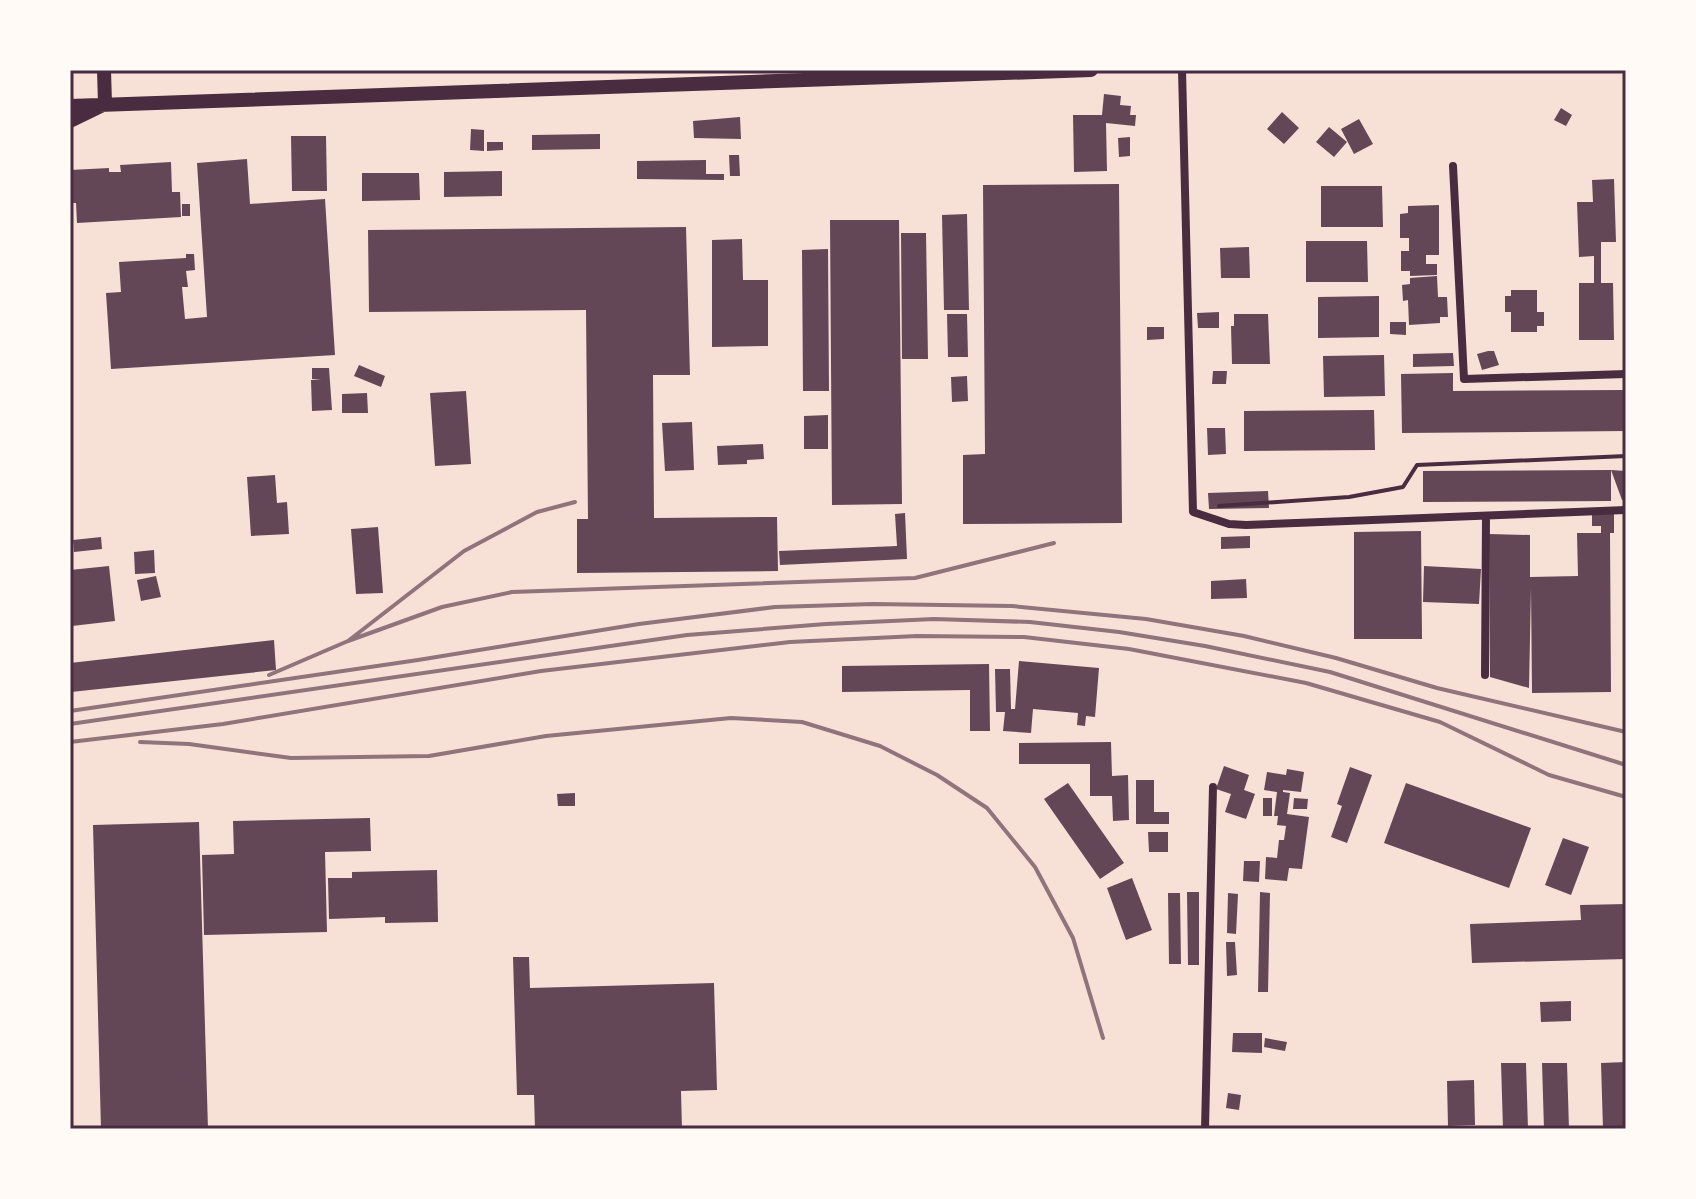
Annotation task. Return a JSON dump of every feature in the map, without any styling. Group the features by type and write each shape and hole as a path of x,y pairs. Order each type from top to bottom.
{"highway":[{"path":"104,70 105,104"},
{"path":"70,106 1091,70"},
{"path":"70,121 105,104"}],"street":[{"path":"1182,70 1193,512 1229,524 1246,525 1626,510"},
{"path":"1453,166 1464,379 1626,374"},
{"path":"1485,675 1486,516"},
{"path":"1205,1129 1213,787"}],"lane":[{"path":"1219,506 1349,497 1403,487 1417,465 1626,456"}],"building":[{"path":"1104,94 1121,96 1120,105 1131,106 1130,115 1136,115 1135,126 1106,123 1107,171 1074,172 1073,115 1102,115"},
{"path":"1561,108 1572,115 1566,126 1554,120"},
{"path":"1282,112 1299,128 1284,144 1267,129"},
{"path":"740,117 741,139 694,138 693,121"},
{"path":"1359,119 1373,144 1354,154 1341,129"},
{"path":"1329,127 1347,142 1334,157 1316,142"},
{"path":"471,129 484,130 484,151 470,150"},
{"path":"600,134 600,149 532,150 532,135"},
{"path":"291,136 326,136 327,191 292,191"},
{"path":"1130,137 1130,156 1119,157 1118,138"},
{"path":"487,142 503,142 503,150 487,151"},
{"path":"729,155 739,155 740,176 730,176"},
{"path":"247,159 250,204 325,199 335,355 111,369 106,293 121,292 119,262 186,258 186,254 194,254 195,270 186,271 188,287 182,287 185,319 207,317 197,163"},
{"path":"706,160 706,174 724,174 724,180 637,179 637,161"},
{"path":"171,162 172,192 180,192 181,217 77,223 76,203 70,203 70,170 109,168 109,172 121,172 120,165"},
{"path":"502,171 502,196 444,197 444,172"},
{"path":"362,173 419,173 420,200 362,201"},
{"path":"1614,179 1616,242 1601,242 1601,283 1613,283 1614,340 1579,340 1579,283 1594,283 1594,256 1579,257 1577,202 1593,202 1592,180"},
{"path":"1119,184 1122,523 963,524 963,455 985,454 983,185"},
{"path":"1321,186 1382,186 1383,227 1321,227"},
{"path":"182,204 190,204 190,216 182,216"},
{"path":"1439,205 1439,255 1426,255 1426,264 1437,264 1437,275 1410,276 1410,271 1401,271 1401,251 1409,251 1409,238 1400,238 1400,214 1408,213 1408,206"},
{"path":"967,214 969,310 944,310 942,215"},
{"path":"830,220 899,220 902,504 832,505"},
{"path":"686,227 690,375 653,375 654,518 777,517 778,571 577,573 577,519 588,519 586,310 369,312 368,230"},
{"path":"901,233 926,233 928,359 902,359"},
{"path":"742,239 743,280 768,280 768,346 712,347 712,240"},
{"path":"1306,241 1367,241 1368,282 1306,282"},
{"path":"1249,247 1250,278 1221,278 1220,248"},
{"path":"828,249 829,391 803,391 802,250"},
{"path":"1437,276 1438,297 1447,297 1448,317 1440,317 1440,323 1409,325 1408,300 1403,301 1402,285 1410,284 1410,278"},
{"path":"1511,290 1537,290 1537,312 1544,312 1544,326 1537,326 1537,332 1511,332 1511,312 1505,312 1505,296 1511,296"},
{"path":"1379,296 1379,337 1318,338 1318,297"},
{"path":"1219,312 1219,328 1198,328 1197,313"},
{"path":"947,314 967,314 968,357 948,357"},
{"path":"1234,314 1268,314 1270,364 1232,364 1231,326 1234,326"},
{"path":"1390,322 1406,322 1406,335 1390,334"},
{"path":"1147,327 1164,327 1164,339 1147,340"},
{"path":"1494,351 1499,365 1482,370 1477,354"},
{"path":"1453,353 1454,366 1413,367 1413,354"},
{"path":"1384,355 1385,396 1324,397 1323,356"},
{"path":"359,365 385,376 381,387 354,376"},
{"path":"312,368 329,368 332,410 312,411 311,380 321,380 312,379"},
{"path":"1213,371 1227,371 1226,384 1212,384"},
{"path":"1453,373 1453,391 1626,390 1626,431 1402,433 1401,374"},
{"path":"967,376 968,401 952,402 951,377"},
{"path":"466,391 471,464 435,466 430,393"},
{"path":"367,393 368,413 342,413 342,394"},
{"path":"1374,410 1375,450 1244,451 1244,411"},
{"path":"828,415 828,449 804,449 804,416"},
{"path":"692,422 694,470 665,471 662,423"},
{"path":"1207,428 1225,428 1226,454 1208,455"},
{"path":"763,444 764,459 747,460 747,464 718,465 717,446"},
{"path":"1611,470 1626,471 1626,500 1622,500"},
{"path":"1611,470 1611,501 1423,502 1423,471"},
{"path":"275,475 277,503 287,502 289,534 251,536 247,477"},
{"path":"1268,491 1269,508 1209,509 1208,493"},
{"path":"905,513 907,559 780,565 779,551 897,546 895,514"},
{"path":"1592,514 1614,514 1614,533 1610,533 1611,692 1532,693 1531,588 1529,688 1490,677 1489,534 1530,535 1530,577 1578,576 1577,533 1601,533 1601,526 1592,526"},
{"path":"378,527 383,593 356,594 351,529"},
{"path":"1421,531 1422,639 1354,639 1354,532"},
{"path":"1250,536 1250,548 1221,549 1221,537"},
{"path":"101,537 102,549 74,552 73,540"},
{"path":"154,550 155,573 135,574 134,552"},
{"path":"109,566 115,621 72,626 70,570"},
{"path":"1424,566 1481,569 1479,604 1423,602"},
{"path":"156,576 161,597 141,601 137,580"},
{"path":"1246,579 1247,598 1211,599 1211,581"},
{"path":"274,640 276,670 71,692 70,663"},
{"path":"1019,661 1099,668 1095,717 1086,716 1085,726 1077,725 1078,713 1033,709 1031,733 1003,731 1005,712 996,712 995,669 1010,669 1011,709 1015,709"},
{"path":"989,664 990,731 970,731 970,690 842,692 842,666"},
{"path":"1111,742 1112,776 1128,775 1129,820 1113,821 1112,796 1090,796 1090,764 1019,764 1019,743"},
{"path":"1224,766 1249,775 1244,790 1255,794 1246,819 1225,812 1231,794 1216,789"},
{"path":"1350,767 1372,775 1347,843 1331,837 1342,806 1337,804"},
{"path":"1287,769 1304,772 1301,792 1283,790 1290,793 1287,814 1309,817 1302,869 1289,868 1287,881 1265,879 1266,857 1277,858 1279,840 1284,840 1286,826 1277,825 1278,816 1274,816 1277,792 1264,790 1267,772 1286,775"},
{"path":"1136,780 1154,780 1154,812 1169,812 1169,824 1136,824"},
{"path":"1068,783 1124,863 1100,879 1044,799"},
{"path":"1406,783 1531,828 1509,888 1384,843"},
{"path":"575,793 575,806 558,806 557,794"},
{"path":"1263,798 1272,798 1272,816 1263,816"},
{"path":"1294,798 1308,799 1307,809 1293,809"},
{"path":"370,818 371,851 325,852 327,932 204,935 202,855 234,854 233,821"},
{"path":"199,822 208,1129 101,1129 93,825"},
{"path":"1148,832 1168,832 1168,852 1149,852"},
{"path":"1563,838 1589,847 1571,895 1545,885"},
{"path":"1244,861 1260,861 1259,882 1243,881"},
{"path":"437,870 438,922 385,923 385,917 329,919 328,878 352,878 352,872"},
{"path":"1132,878 1152,930 1126,940 1107,888"},
{"path":"1187,892 1199,892 1199,965 1188,965"},
{"path":"1260,892 1270,893 1268,992 1258,992"},
{"path":"1168,893 1180,893 1181,964 1169,964"},
{"path":"1228,893 1238,894 1236,934 1227,933"},
{"path":"1626,904 1626,959 1472,963 1470,924 1581,920 1580,905"},
{"path":"1226,942 1235,942 1237,975 1227,976"},
{"path":"513,957 529,957 530,988 714,983 717,1090 681,1091 682,1129 535,1129 534,1095 517,1095"},
{"path":"1571,1001 1571,1021 1541,1022 1540,1002"},
{"path":"1233,1033 1262,1033 1262,1053 1232,1052"},
{"path":"1265,1038 1287,1042 1285,1051 1264,1047"},
{"path":"1626,1062 1626,1129 1603,1129 1601,1063"},
{"path":"1501,1063 1526,1063 1528,1129 1503,1129"},
{"path":"1542,1063 1567,1063 1569,1129 1544,1129"},
{"path":"1474,1080 1475,1125 1448,1126 1447,1081"},
{"path":"1228,1093 1241,1095 1239,1110 1226,1108"}],"railway":[{"path":"269,675 348,641 464,551 537,512 575,502"},
{"path":"348,641 442,607 512,592 915,578 1054,543"},
{"path":"70,711 639,624 775,607 873,604 1012,606 1146,619 1244,636 1336,658 1437,688 1626,732"},
{"path":"70,724 687,635 934,619 1030,622 1119,632 1330,672 1626,765"},
{"path":"70,742 223,724 541,671 790,642 917,636 1024,637 1129,649 1306,683 1440,722 1549,775 1626,797"},
{"path":"140,742 189,744 291,758 429,756 546,736 731,718 802,722 880,746 937,775 987,808 1035,867 1073,938 1103,1038"}]}
